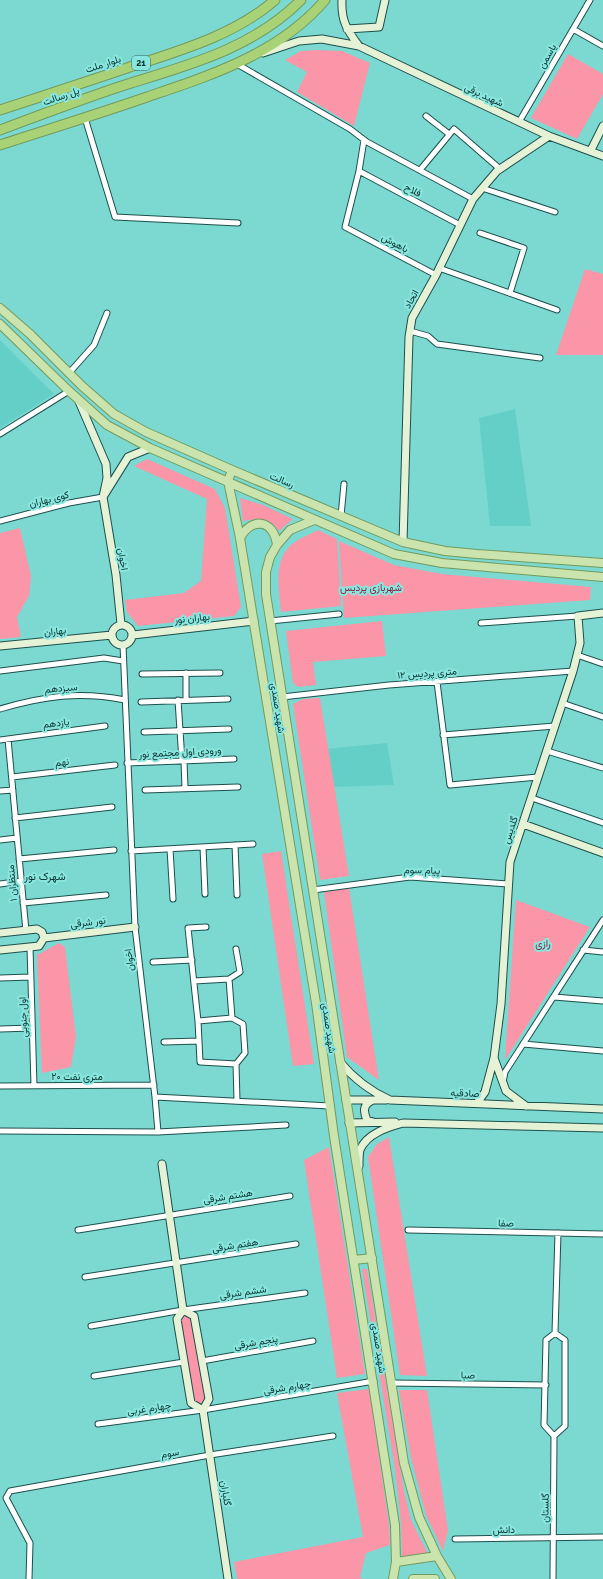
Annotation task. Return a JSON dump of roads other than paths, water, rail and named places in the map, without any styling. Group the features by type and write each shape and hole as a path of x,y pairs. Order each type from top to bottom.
{"highway":[{"name":"بلوار ملت","path":"0,110 168,54 213,37 246,20 275,0"},
{"name":"پل رسالت","path":"0,130 215,56 269,27 301,0"},
{"path":"0,145 86,118 200,79 237,64 276,42 299,25 325,0"}],"main road":[{"path":"342,0 341,15 347,29 359,46"},
{"path":"347,29 379,27 385,0"},
{"path":"253,56 299,41 322,39 359,46"},
{"name":"شهید برقی","path":"359,46 549,136 591,150 603,156"},
{"path":"591,150 603,126"},
{"name":"اتحاد","path":"403,542 410,331 412,318 438,271 473,199 500,169 549,136"},
{"name":"رسالت","path":"0,308 30,334 69,373 114,414 146,432 232,470 403,542 445,551 603,563"},
{"path":"0,324 69,391 107,425 150,448 394,554 456,565 603,577"},
{"path":"78,399 106,464 107,478 103,497"},
{"path":"103,497 128,457 150,448"},
{"path":"228,481 232,470"},
{"name":"شهید صمدی","path":"228,481 240,538 281,788 396,1525 396,1562 393,1579"},
{"name":"اخوان","path":"103,497 116,575 121,624"},
{"name":"شهید صمدی","path":"314,520 290,530 277,545 270,557 266,572 266,594 404,1463 419,1517 437,1556 451,1579"},
{"path":"240,538 246,528 253,524 263,524 271,528 276,535 277,545"},
{"path":"578,616 603,612"},
{"name":"گلدیس","path":"477,1103 485,1092 494,1058 501,1004 510,862 573,671 580,643 578,616"},
{"name":"بهاران نور","path":"133,635 254,621"},
{"path":"121,624 128,626 133,635 131,641 123,645 116,644 112,635 113,629 121,624"},
{"name":"بهاران","path":"0,646 112,635"},
{"path":"281,788 283,792 291,794 296,786"},
{"path":"285,816 289,807 295,806 301,811"},
{"path":"523,824 603,853"},
{"name":"نور شرقی","path":"0,950 38,946 44,938 135,927"},
{"path":"0,933 37,929 42,932 44,938"},
{"path":"494,1058 506,1091 526,1106"},
{"name":"صادقیه","path":"340,1062 352,1077 373,1092 390,1100 603,1109"},
{"path":"346,1100 390,1100"},
{"path":"373,1122 367,1120 364,1114 364,1107 368,1102 375,1100"},
{"path":"349,1123 373,1122 603,1128"},
{"path":"358,1170 360,1149 371,1137 385,1128 403,1123"},
{"path":"162,1164 183,1310 177,1319 184,1362 191,1403 203,1410 209,1399 194,1316 183,1310"},
{"path":"354,1260 372,1258"},
{"name":"گلباران","path":"203,1410 228,1579"},
{"path":"396,1562 437,1556"},
{"path":"413,1579 435,1579"}],"street":[{"name":"یاسمن","path":"519,122 590,0"},
{"path":"573,29 603,46"},
{"path":"237,64 350,129 364,140 473,199"},
{"path":"426,116 449,134"},
{"path":"86,118 115,217 238,223"},
{"path":"420,170 454,128 500,169"},
{"path":"358,171 364,140"},
{"name":"فلاح","path":"358,171 460,225"},
{"name":"باهوش","path":"358,171 345,226 438,271 510,293 557,310"},
{"path":"482,188 555,212"},
{"path":"480,233 524,248 510,293"},
{"path":"69,373 94,344 107,313"},
{"path":"410,331 428,336 437,344 540,358"},
{"path":"0,434 69,391"},
{"path":"341,516 344,484"},
{"name":"کوی بهاران","path":"0,521 69,503 103,497"},
{"path":"270,621 339,614"},
{"path":"481,623 578,616"},
{"name":"اخوان","path":"123,645 135,927 154,1085 158,1132"},
{"path":"577,655 603,664"},
{"path":"0,671 104,658 124,661"},
{"name":"۱۲ متری پردیس","path":"282,697 573,671"},
{"path":"186,673 186,700"},
{"path":"142,674 220,673"},
{"path":"437,682 450,785 538,777"},
{"name":"سیزدهم","path":"0,709 33,699 82,695 99,694 125,700"},
{"path":"141,702 228,699"},
{"path":"178,700 185,788"},
{"path":"562,703 603,717"},
{"name":"یازدهم","path":"0,740 105,726"},
{"path":"443,735 555,726"},
{"path":"144,732 229,729"},
{"name":"منتظران ۱","path":"8,739 26,930"},
{"path":"547,751 603,768"},
{"name":"ورودی اول مجتمع نور","path":"127,763 234,759"},
{"name":"نهم","path":"12,777 115,765"},
{"path":"145,790 238,787"},
{"path":"0,791 13,790"},
{"path":"532,798 603,823"},
{"path":"15,818 112,807"},
{"path":"0,840 17,838"},
{"path":"131,852 253,844"},
{"path":"235,845 237,895"},
{"path":"203,847 205,894"},
{"path":"170,849 173,899"},
{"path":"19,859 114,850"},
{"name":"پیام سوم","path":"313,890 410,877 508,884"},
{"path":"0,884 21,881"},
{"path":"23,903 106,895"},
{"path":"503,1083 506,1072 523,1044 603,920"},
{"path":"206,927 188,928 198,1021 200,1062 236,1064"},
{"name":"اول جنوبی","path":"30,947 34,1086"},
{"path":"194,981 229,979 240,972 236,949"},
{"path":"584,950 603,952"},
{"path":"153,962 192,960"},
{"path":"0,978 31,976"},
{"path":"229,979 232,1018"},
{"path":"554,997 603,1001"},
{"path":"198,1021 232,1018 243,1024 245,1053 236,1064 237,1101"},
{"path":"0,1029 32,1028"},
{"path":"164,1042 199,1041"},
{"path":"523,1044 603,1051"},
{"name":"۲۰ متری نفت","path":"0,1086 154,1085"},
{"path":"155,1097 330,1106"},
{"path":"0,1131 158,1132 286,1125"},
{"name":"هشتم شرقی","path":"78,1230 290,1196"},
{"name":"صفا","path":"408,1230 603,1234"},
{"path":"555,1333 558,1233"},
{"name":"هفتم شرقی","path":"85,1277 296,1244"},
{"name":"ششم شرقی","path":"91,1326 183,1310 305,1293"},
{"path":"555,1333 564,1340 565,1426 554,1436 544,1425 546,1340 555,1333"},
{"name":"پنجم شرقی","path":"202,1361 313,1341"},
{"path":"94,1376 184,1362"},
{"name":"چهارم شرقی","path":"203,1410 374,1381"},
{"name":"صبا","path":"391,1383 546,1385"},
{"name":"چهارم غربی","path":"98,1424 203,1410"},
{"name":"سوم","path":"29,1579 30,1543 6,1498 10,1491 210,1455 333,1436"},
{"name":"گلستان","path":"553,1579 554,1436"},
{"name":"دانش","path":"455,1539 603,1537"}],"district":[{"name":"شهرک نور","path":"45,876"}],"park label":[{"name":"شهربازی پردیس","path":"371,587"},
{"name":"رازی","path":"543,943"}]}
